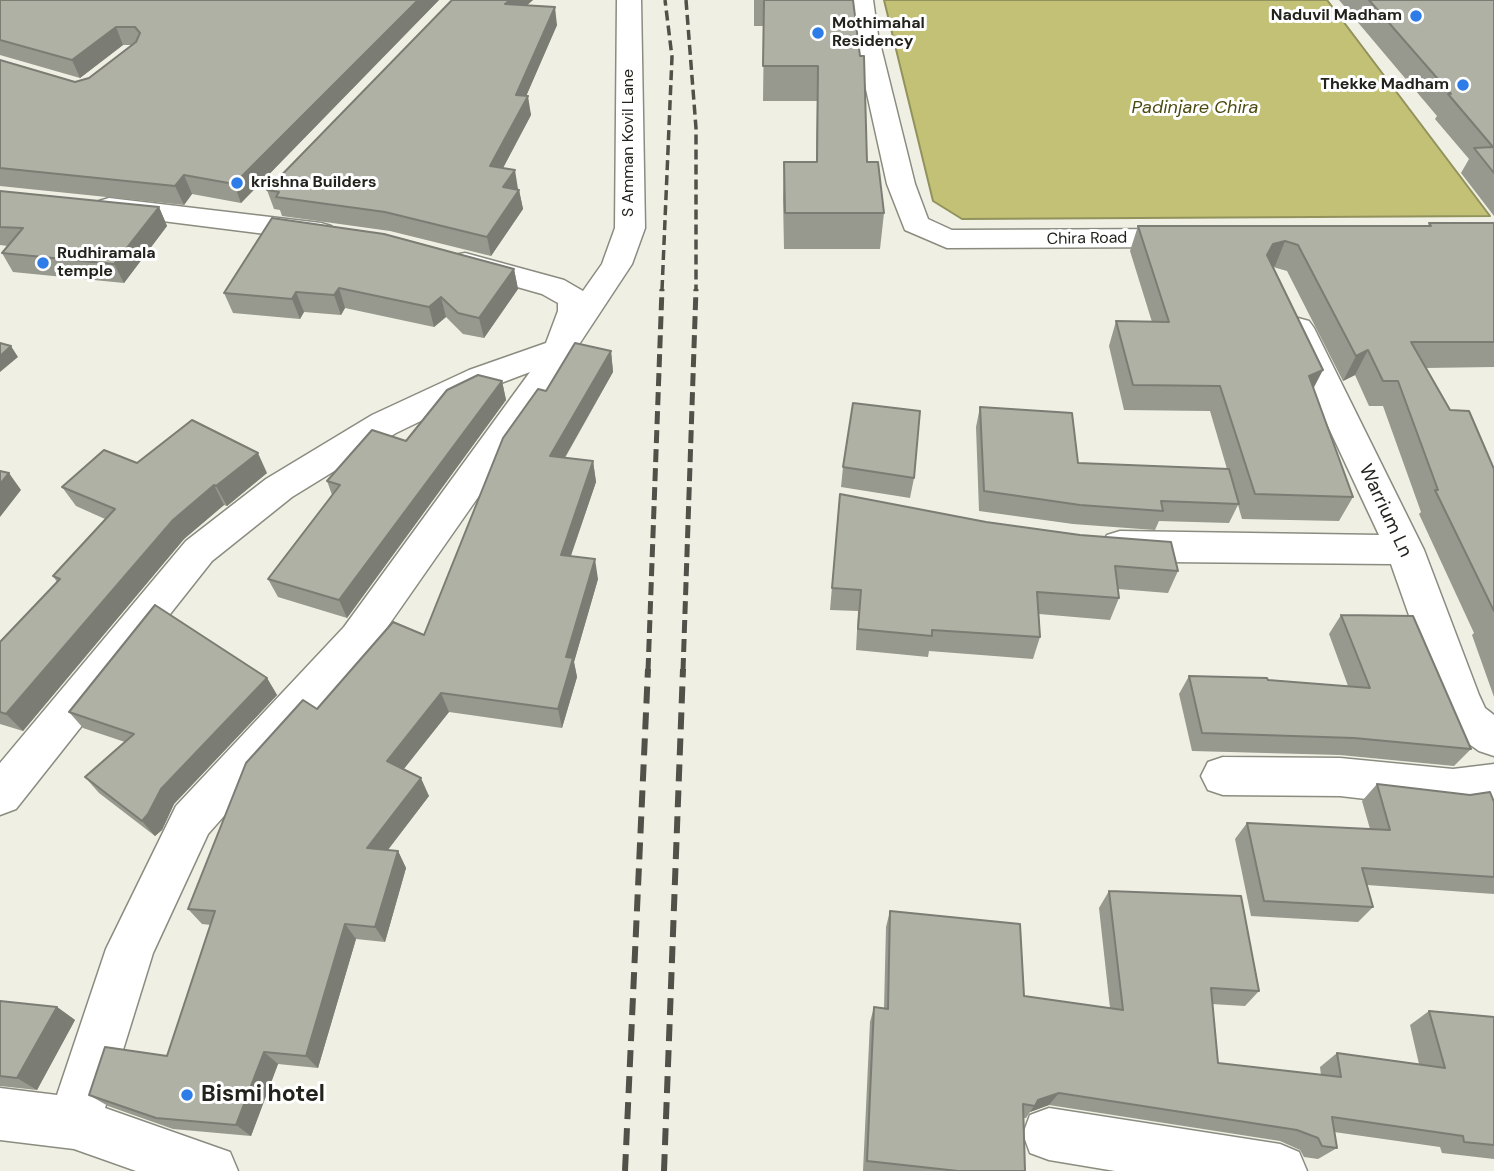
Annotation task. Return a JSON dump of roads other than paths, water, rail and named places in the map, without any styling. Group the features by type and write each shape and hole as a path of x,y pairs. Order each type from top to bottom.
{"street":[{"name":"S Amman Kovil Lane","path":"559,350 617,264 630,228 629,0"},
{"name":"Chira Road","path":"861,0 866,35 898,171 915,224 947,239 1209,237"},
{"path":"76,204 252,212 353,237"},
{"path":"74,1123 130,949 192,820 358,638 543,379 559,350 575,311 573,299 541,283 428,253"},
{"name":"Warrium Ln","path":"1286,304 1405,550 1470,721 1494,738"},
{"path":"0,795 199,551 279,488 384,424 481,378 559,350"},
{"path":"1086,542 1167,548 1405,550"},
{"path":"1223,776 1340,777 1453,789 1494,783"},
{"path":"0,1114 74,1123 211,1171"},
{"path":"1049,1134 1280,1171"}],"water":[{"name":"Padinjare Chira","path":"884,0 1327,0 1490,216 962,219 933,201"}],"railway":[{"path":"662,290 672,57 665,0"},
{"path":"686,0 696,128 696,289"},
{"path":"648,671 662,289"},
{"path":"683,671 696,289"},
{"path":"625,1171 648,669"},
{"path":"664,1171 683,669"}],"place":[{"name":"Naduvil Madham","path":"1416,16"},
{"name":"Mothimahal Residency","path":"818,33"},
{"name":"Thekke Madham","path":"1463,85"},
{"name":"krishna Builders","path":"237,183"},
{"name":"Rudhiramala temple","path":"43,263"},
{"name":"Bismi hotel","path":"187,1095"}]}
